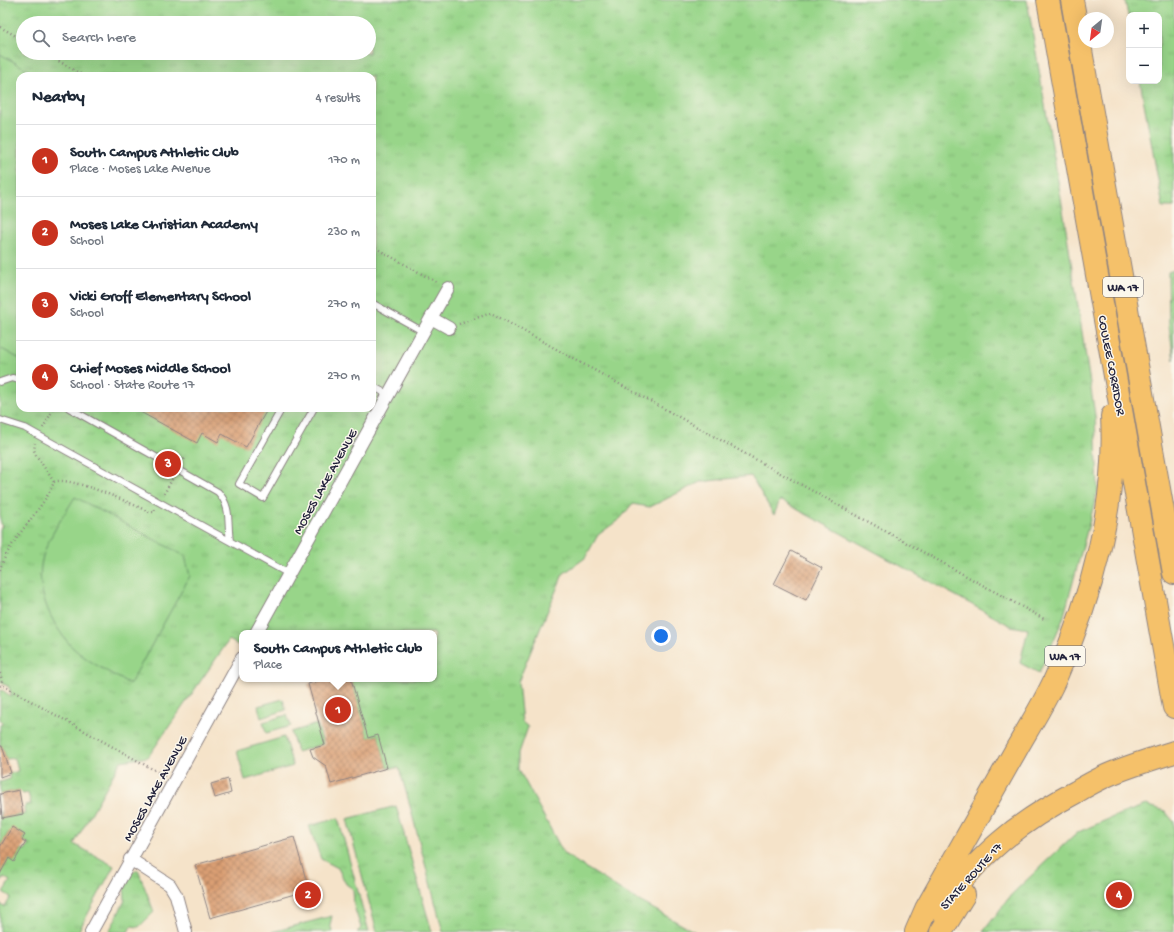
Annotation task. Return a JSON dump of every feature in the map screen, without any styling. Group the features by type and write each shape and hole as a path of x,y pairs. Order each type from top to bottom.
{"highway":[{"name":"COULEE CORRIDOR","path":"1048,0 1174,707"},
{"name":"COULEE CORRIDOR","path":"1072,0 1174,573"},
{"name":"WA 17","path":"916,932 926,909 1037,713 1055,678 1083,608 1098,550 1110,478 1112,424 1110,349"},
{"name":"STATE ROUTE 17","path":"920,932 958,884 997,844 1035,814 1107,775 1174,752"},
{"name":"STATE ROUTE 17","path":"941,932 955,908 984,869 1005,847 1065,798"}],"street":[{"name":"MOSES LAKE AVENUE","path":"258,630 448,288"},
{"path":"431,318 449,328"},
{"name":"MOSES LAKE AVENUE","path":"90,932 239,663"},
{"path":"130,859 163,879 170,885 176,895 186,932"}],"lane":[{"path":"376,305 424,332"},
{"path":"0,382 12,378 16,379"},
{"path":"376,388 388,395"},
{"path":"76,412 218,492 225,499 228,508 230,541"},
{"path":"280,412 239,484 263,498 312,412"},
{"path":"0,420 25,428 289,574"}],"path":[{"path":"0,27 16,36"},
{"path":"57,60 77,72"},
{"path":"376,248 448,288"},
{"path":"449,328 491,313 1044,619"},
{"path":"0,570 7,552 37,512 54,482 34,450 34,445 52,412"},
{"path":"0,673 2,680 1,685 174,781"}],"green space":[{"path":"0,0 1027,0 1063,210 1095,415 1098,490 1063,619 1039,673 1020,663 1028,629 1011,626 780,500 774,515 751,476 700,482 650,507 632,504 621,518 598,535 585,558 563,574 518,682 522,722 528,727 519,753 519,770 564,854 632,897 695,932 443,932 399,768 387,768 378,735 368,738 352,682 437,682 437,630 239,630 239,645 229,640 148,757 121,761 74,844 114,866 78,932 0,932 0,904 5,907 11,897 3,892 10,881 4,877 1,881 0,880 0,865 4,867 9,858 14,861 22,849 25,850 29,844 22,840 25,835 19,831 15,837 8,833 0,847 0,811 2,818 25,814 24,808 26,805 31,804 28,793 23,794 19,790 1,794 0,798 0,782 10,779 9,774 18,771 15,758 6,759 3,748 0,749 0,725 3,723 0,719 0,691 2,690 12,697 9,687 0,682 0,529 2,526 0,519"},
{"path":"1125,0 1174,0 1174,207 1163,207 1141,84 1162,84 1162,12 1127,12"},
{"path":"0,54 32,72 16,72 16,357 0,348"},
{"path":"1174,270 1174,273 1172,274 1174,360 1169,326 1168,272"},
{"path":"75,497 185,556 190,576 130,684 107,672 77,652 71,646 56,626 42,592 41,568 43,556 53,533"},
{"path":"283,699 286,710 261,718 258,706"},
{"path":"287,715 291,726 266,733 263,722"},
{"path":"317,724 323,744 297,752 291,732"},
{"path":"284,737 293,766 245,780 237,751"},
{"path":"1146,805 1165,811 1174,822 1174,932 983,932 1011,895 1076,833"},
{"path":"396,806 432,932 377,932 347,819"},
{"path":"338,818 369,932 357,932 361,928 354,906 353,889 346,884 338,868 321,859 309,826"},
{"path":"138,870 154,912 139,927 131,926 128,932 109,932 125,900 124,886 133,871"},
{"path":"332,916 330,925 333,932 272,932"}],"building":[{"path":"140,412 266,412 246,447 222,434 218,442 202,433 197,443"},
{"path":"791,551 822,568 806,600 774,584"},
{"path":"315,682 352,682 368,738 378,735 387,768 331,784 326,766 313,757 310,749 325,745 308,684"},
{"path":"0,746 2,746 11,773 0,777"},
{"path":"228,779 231,793 215,798 211,784"},
{"path":"19,790 23,814 2,818 0,794"},
{"path":"12,827 25,835 22,840 26,842 14,862 9,858 0,874 0,847"},
{"path":"294,837 309,890 210,918 195,865"}],"place":[{"name":"Vicki Groff Elementary School","path":"168,464"},
{"name":"South Campus Athletic Club","path":"338,710"},
{"name":"Moses Lake Christian Academy","path":"308,895"},
{"name":"Chief Moses Middle School","path":"1119,895"}]}
